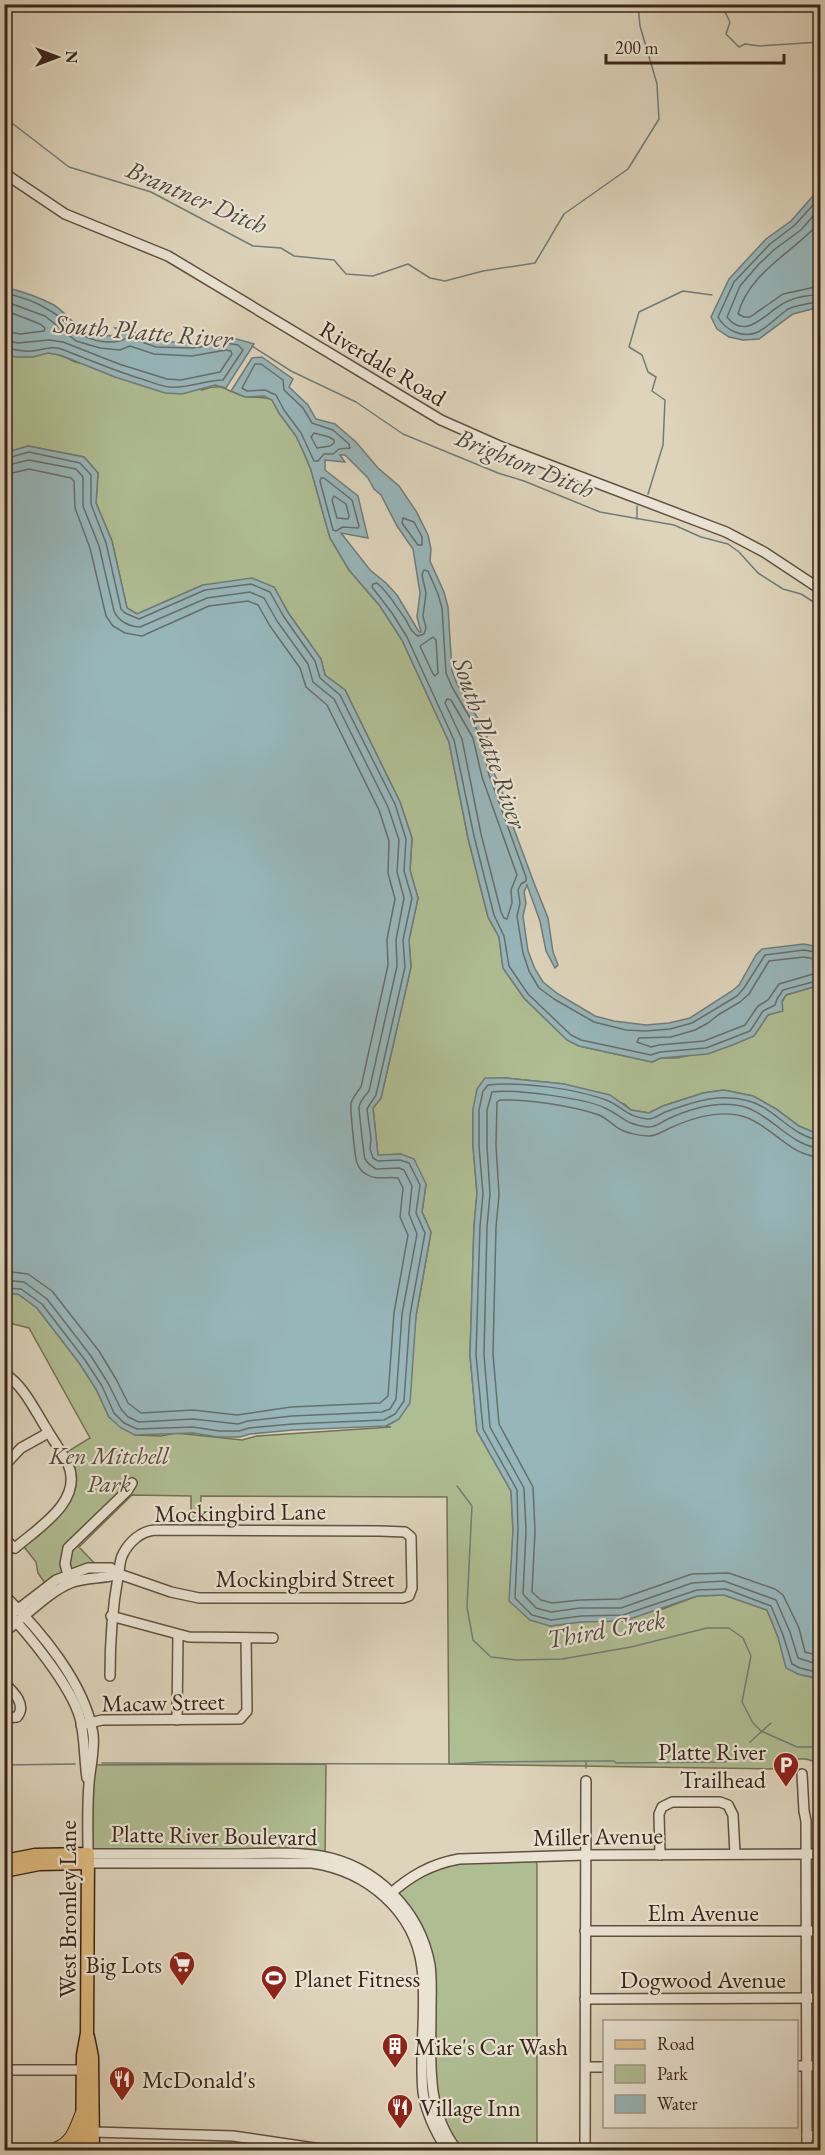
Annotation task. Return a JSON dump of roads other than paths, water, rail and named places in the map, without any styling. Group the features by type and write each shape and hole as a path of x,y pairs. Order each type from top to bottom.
{"highway":[{"path":"55,2151 71,2139 82,2115"}],"main road":[{"name":"Platte River Boulevard","path":"4,1861 35,1855 88,1858"},
{"name":"Platte River Boulevard","path":"4,1871 33,1864 88,1858"},
{"name":"West Bromley Lane","path":"88,1858 87,2033 83,2050 87,2070 93,2151"},
{"name":"West Bromley Lane","path":"82,2151 82,2115 87,2070"}],"street":[{"name":"Riverdale Road","path":"4,173 65,214 168,256 441,420 501,447 726,532 764,552 820,589"},
{"path":"4,1372 22,1390 71,1472 71,1487 65,1502 15,1548 4,1539"},
{"path":"4,1466 21,1448 48,1432"},
{"path":"70,1579 65,1559 68,1548 132,1484"},
{"name":"Mockingbird Lane","path":"110,1676 111,1616 123,1553 140,1535 150,1530 388,1531"},
{"name":"Mockingbird Street","path":"9,1613 47,1586 70,1579 110,1577 119,1574 128,1575 179,1595 199,1598 404,1598 409,1596 412,1588 412,1540 408,1533 388,1531"},
{"name":"Mockingbird Street","path":"4,1632 70,1579"},
{"name":"West Bromley Lane","path":"4,1595 9,1613 21,1620 68,1690 86,1724 88,1858"},
{"path":"111,1616 178,1635 199,1638 273,1638"},
{"path":"177,1720 178,1635"},
{"name":"Macaw Street","path":"86,1724 102,1720 233,1720 245,1716 247,1711 246,1638"},
{"path":"4,1683 12,1690 20,1703 24,1716 4,1718"},
{"path":"802,1774 806,1821 806,1931 801,2066 807,2151"},
{"path":"585,2151 586,1781"},
{"path":"660,1855 659,1814 662,1807 672,1802 720,1802 728,1805 734,1815 735,1854"},
{"name":"Platte River Boulevard","path":"88,1858 225,1858 299,1854 325,1857 358,1868 390,1895 414,1923 428,1957 431,1984 432,2092 452,2150"},
{"name":"Miller Avenue","path":"390,1895 420,1872 447,1861 586,1855 820,1854"},
{"name":"Elm Avenue","path":"585,1931 820,1931"},
{"name":"Dogwood Avenue","path":"585,1999 820,1998"},
{"path":"801,2066 820,2066"},
{"path":"586,2067 603,2067"},
{"path":"4,2070 87,2070"},
{"path":"93,2132 226,2136 286,2143 328,2151"},
{"path":"807,2136 820,2135"}],"water":[{"path":"819,189 820,307 793,314 759,339 743,340 729,337 717,329 711,317 729,279 766,239 791,221"},
{"path":"4,287 30,294 54,305 79,327 96,334 120,336 119,331 115,328 124,328 157,341 192,343 226,336 254,344 226,388 215,385 182,394 165,393 115,377 60,355 48,353 33,357 15,357 5,353"},
{"path":"262,357 293,379 289,387 308,405 316,419 335,424 356,442 378,468 399,486 416,511 428,535 431,549 430,561 448,607 452,671 457,684 486,732 494,773 548,918 553,952 558,965 555,968 546,951 540,921 527,885 524,892 526,903 523,916 528,951 543,982 558,994 595,1016 646,1025 690,1018 732,991 739,985 756,955 762,949 804,944 820,947 820,985 786,995 782,1001 783,1011 768,1015 754,1036 708,1054 661,1058 652,1062 579,1046 567,1040 524,998 503,968 499,937 488,917 468,838 449,742 402,640 380,606 349,570 330,538 304,453 296,436 272,400 264,396 245,397 231,391 252,358","holes":["340,455 345,455 381,495 397,526 413,549 420,593 417,617 421,632 397,595 370,570 341,533 368,538 358,496 325,470 325,460 345,462"]},
{"path":"28,446 84,457 98,473 96,503 112,541 127,608 137,614 203,585 252,578 274,587 289,614 321,659 325,675 345,690 400,802 412,838 410,870 418,898 409,940 411,967 381,1098 373,1108 378,1155 401,1154 414,1159 426,1184 422,1212 431,1232 416,1316 410,1403 399,1419 386,1426 293,1430 240,1437 218,1437 193,1433 135,1435 121,1428 109,1417 96,1389 80,1364 37,1308 18,1294 5,1293 4,453"},
{"path":"485,1078 564,1084 610,1095 631,1110 649,1113 703,1093 724,1090 753,1096 799,1126 820,1135 820,1679 798,1674 786,1668 778,1637 767,1610 724,1595 697,1596 624,1621 581,1622 550,1626 530,1620 509,1601 513,1530 511,1491 477,1431 470,1355 477,1193 473,1109 477,1089"}],"waterway":[{"name":"Brantner Ditch","path":"4,117 69,167 151,192 253,246 281,248 294,256 334,260 346,274 373,276 408,264 430,278 445,281 483,271 535,263 564,214 628,169 659,119 657,84 640,26 638,4"},
{"path":"721,4 730,22 726,34 739,47 745,44 760,46 820,42"},
{"path":"819,189 820,162"},
{"path":"648,494 663,445 665,400 652,391 656,377 648,372 642,355 629,347 639,312 683,291 712,295"},
{"name":"Brighton Ditch","path":"252,346 291,371 356,402 403,434 600,512 674,525 701,537 728,544 739,552 758,573 783,589 801,594 820,606"},
{"path":"637,506 637,519"},
{"name":"Third Creek","path":"457,1486 472,1506 467,1607 473,1640 491,1657 516,1660 562,1659 631,1647 707,1628 729,1628 743,1638 751,1656 742,1702 753,1723 761,1731 797,1747 820,1747"},
{"name":"Third Creek","path":"750,1742 771,1723"},
{"path":"586,1768 586,1761 725,1762 733,1757"},
{"path":"102,1763 449,1764 586,1761"},
{"path":"4,1765 75,1764"}],"place":[{"name":"Platte River Trailhead","path":"786,1788"},
{"name":"Big Lots","path":"182,1987"},
{"name":"Planet Fitness","path":"274,2001"},
{"name":"Mike's Car Wash","path":"395,2069"},
{"name":"McDonald's","path":"122,2102"},
{"name":"Village Inn","path":"400,2130"}],"water label":[{"name":"South Platte River","path":"143,331"},
{"name":"South Platte River","path":"490,743"}],"park label":[{"name":"Ken Mitchell Park","path":"109,1469"}]}
